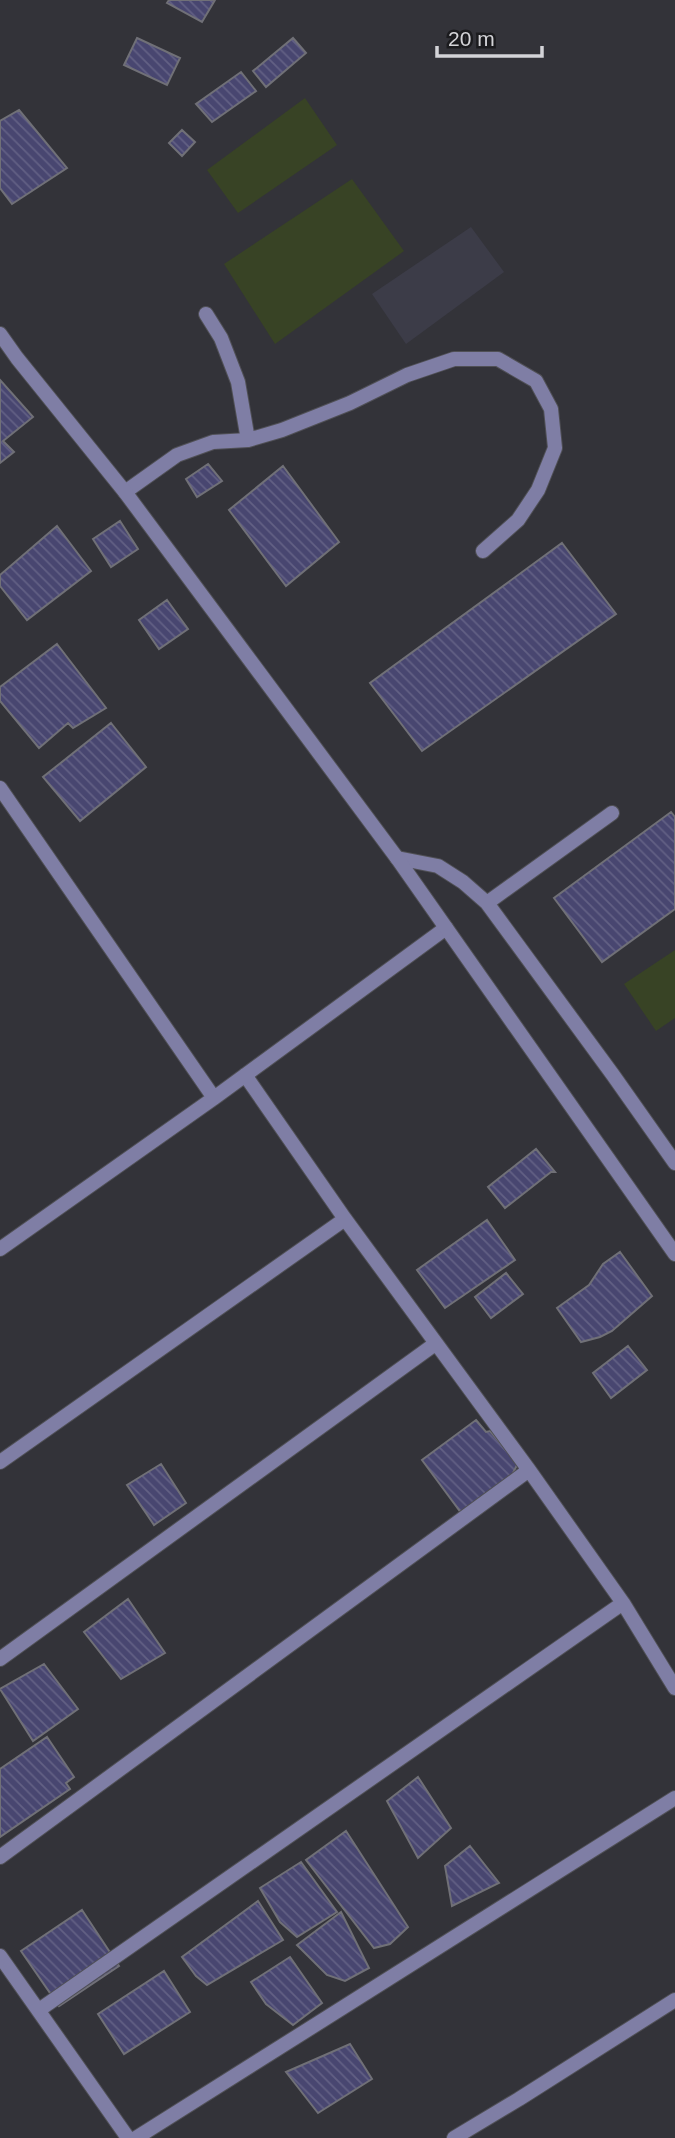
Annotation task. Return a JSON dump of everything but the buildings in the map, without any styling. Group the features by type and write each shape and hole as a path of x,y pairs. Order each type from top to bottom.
{"street":[{"path":"206,314 221,338 238,382 248,440"},
{"path":"0,334 16,358 125,492 397,858 675,1254"},
{"path":"125,492 177,455 213,442 248,440 282,430 350,403 407,375 454,359 498,359 536,381 551,409 555,448 538,490 518,520 483,551"},
{"path":"0,788 214,1098"},
{"path":"488,903 612,813"},
{"path":"397,858 438,866 488,903 675,1164"},
{"path":"0,1250 446,928"},
{"path":"245,1075 345,1219 529,1470 622,1603 675,1688"},
{"path":"0,1462 345,1219"},
{"path":"0,1659 435,1344"},
{"path":"0,1857 529,1470"},
{"path":"39,2010 622,1603"},
{"path":"136,2138 675,1798"},
{"path":"0,1956 128,2138"},
{"path":"454,2138 675,2000"}],"shaded area":[{"path":"471,227 504,272 406,344 372,294"}],"green space":[{"path":"305,98 337,145 238,213 207,170"},
{"path":"352,179 404,251 275,344 224,264"},
{"path":"675,950 675,1018 656,1031 624,984"}]}
